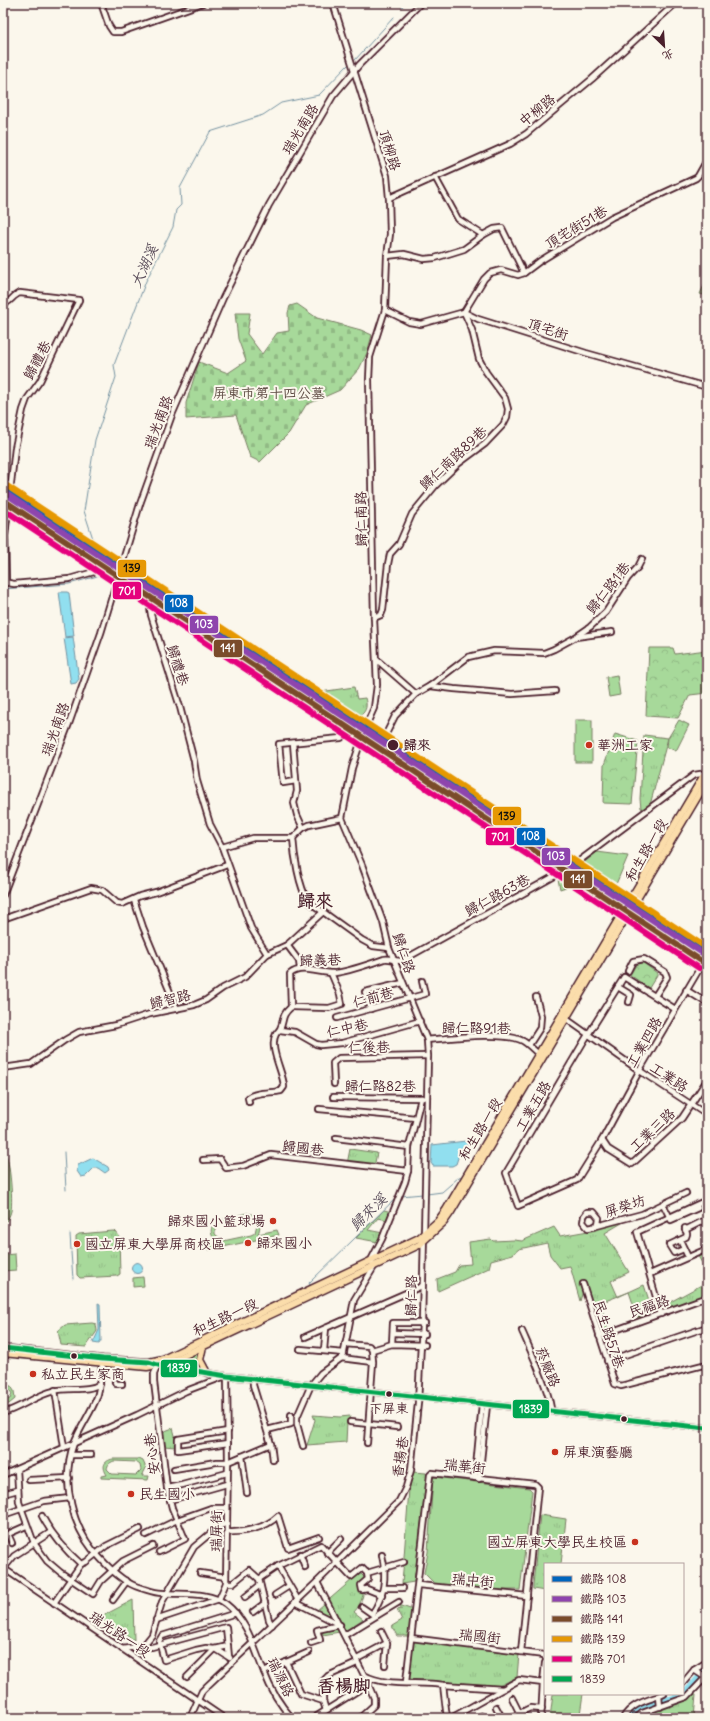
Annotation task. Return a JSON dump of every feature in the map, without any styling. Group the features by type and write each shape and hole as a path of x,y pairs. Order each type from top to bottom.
{"main road":[{"name":"和生路一段","path":"103,1361 149,1362 164,1359 423,1242 444,1222 707,772"},
{"name":"和生路一段","path":"564,1017 707,781"},
{"name":"和生路一段","path":"103,1361 147,1367 170,1362 372,1264 423,1235 438,1221 469,1177"},
{"path":"203,1346 200,1360 207,1374"},
{"path":"3,1348 103,1361"},
{"path":"3,1353 103,1361"}],"street":[{"path":"101,3 109,26 113,32 121,32 204,3"},
{"name":"頂柳路","path":"333,3 387,176 390,234 387,256 385,310"},
{"name":"瑞光南路","path":"3,895 70,721 101,633 140,504 172,415 222,298 269,205 310,132 333,96 354,71 421,3"},
{"name":"中柳路","path":"389,198 510,144 526,134 592,79 676,3"},
{"name":"頂宅街51巷","path":"524,273 540,261 612,217 696,178 707,160"},
{"path":"435,177 458,219 483,235"},
{"path":"385,310 409,322 421,324 464,312 484,278 490,273 501,270 518,275 524,273 502,228 494,229 483,235 464,249 435,258 424,259 404,254 387,256"},
{"name":"歸禮巷","path":"3,304 6,304 12,297 20,293 79,300 40,381 27,399 23,410 15,448 5,536 4,582 14,584 69,579 101,570 119,571 144,586 148,595 151,615 180,707 194,761 197,781 210,824 222,847 251,928 267,954"},
{"name":"歸仁南路","path":"342,818 352,768 365,728 374,708 376,697 377,660 374,618 369,380 370,357 385,310"},
{"name":"頂宅街","path":"464,312 478,319 586,353 707,387"},
{"name":"歸仁南路89巷","path":"374,618 380,615 383,610 390,554 399,544 412,514 440,481 458,464 485,444 503,425 507,417 508,409 504,398 479,359 472,330 464,312"},
{"name":"歸仁路1巷","path":"384,738 395,716 416,694 430,686 468,657 494,652 544,653 574,638 590,627 606,612 642,559"},
{"path":"574,638 612,632"},
{"path":"377,660 416,694"},
{"path":"430,686 512,694 555,691"},
{"path":"296,781 283,783 279,744 341,738"},
{"path":"293,743 297,791 294,803 296,815 303,828"},
{"name":"歸仁路63巷","path":"394,960 403,960 567,869 694,775 707,772"},
{"path":"222,847 253,838 293,838 303,828 342,818"},
{"name":"歸仁路","path":"342,818 362,865 383,922 389,948 427,1040 428,1056 422,1286 423,1345 418,1397"},
{"path":"293,838 294,850 305,897 308,901 362,940 373,946 389,948"},
{"path":"3,918 91,888 102,890 119,904 134,900 140,896 156,892 228,865"},
{"path":"134,900 143,927 178,1009"},
{"name":"歸智路","path":"3,1068 31,1064 79,1032 116,1025 150,1014 194,1005 206,1000 223,988 244,977 267,954 287,944 323,912"},
{"path":"287,944 299,961 300,969"},
{"name":"工業四路","path":"602,1140 675,1009 707,956"},
{"name":"歸義巷","path":"249,1102 248,1098 252,1094 271,1094 281,1091 284,1087 275,1057 274,1045 276,1034 280,1030 284,1013 290,1007 290,974 300,969 336,973 384,959 394,960"},
{"path":"628,971 633,961 644,959 665,972 667,977 655,996"},
{"path":"290,1007 329,1008 342,1004 340,994 331,973"},
{"name":"工業五路","path":"602,1140 577,1180 518,1206 506,1173 624,976 675,1009"},
{"name":"仁前巷","path":"337,1018 425,994 422,981"},
{"path":"371,1009 365,992 403,983"},
{"path":"618,987 631,995 629,1002"},
{"path":"686,990 707,1003"},
{"path":"529,1045 540,1028 541,1016 536,997"},
{"name":"工業路","path":"564,1017 640,1071 707,1115"},
{"name":"仁中巷","path":"280,1030 295,1032 316,1044 321,1045 342,1043 420,1021"},
{"name":"歸仁路91巷","path":"427,1040 468,1037 504,1037 516,1039 529,1045 541,1056"},
{"name":"仁後巷","path":"334,1084 334,1063 338,1058 428,1056"},
{"name":"工業三路","path":"602,1140 608,1149 632,1164 682,1118 692,1105 707,1080"},
{"name":"歸仁路82巷","path":"333,1097 427,1098"},
{"path":"303,1446 297,1424 297,1417 311,1385 321,1373 343,1357 354,1300 372,1264 400,1196 408,1171 410,1147 421,1098"},
{"path":"319,1110 416,1118"},
{"path":"336,1138 410,1147"},
{"name":"歸國巷","path":"203,1160 220,1159 226,1168 230,1168 243,1166 271,1155 408,1171"},
{"name":"屏榮坊","path":"593,1227 642,1214 686,1193"},
{"path":"660,1314 637,1232 707,1200"},
{"name":"屏榮坊","path":"663,1204 670,1217"},
{"path":"670,1217 671,1220 698,1208"},
{"path":"684,1249 675,1253 671,1251 669,1246 670,1243 687,1236 685,1229 707,1219"},
{"path":"680,1240 688,1258"},
{"path":"650,1274 707,1249"},
{"name":"民生路57巷","path":"582,1284 606,1361 615,1384 621,1386 707,1364"},
{"path":"305,1337 422,1286"},
{"name":"民福路","path":"599,1336 707,1297"},
{"path":"392,1344 393,1323 423,1323"},
{"path":"606,1361 707,1327"},
{"path":"324,1350 326,1328"},
{"name":"菸廠路","path":"522,1331 546,1389 551,1404 551,1411"},
{"path":"393,1333 423,1334"},
{"path":"345,1344 368,1346 372,1350 373,1362 367,1443"},
{"path":"372,1350 392,1344 423,1345"},
{"path":"300,1349 344,1353"},
{"path":"341,1358 373,1362"},
{"path":"103,1361 97,1397 74,1443 69,1464 70,1498 81,1534 96,1554 113,1571 137,1587 160,1593 198,1595 219,1599 236,1613 254,1642"},
{"path":"149,1362 207,1374 707,1428"},
{"name":"安心巷","path":"158,1365 154,1374 167,1488 177,1520 185,1539 159,1552"},
{"path":"3,1475 158,1406 186,1391 227,1376"},
{"name":"瑞屏街","path":"219,1599 226,1583 228,1462 227,1376"},
{"path":"253,1379 253,1385 271,1444 273,1460"},
{"path":"115,1382 116,1384 122,1384"},
{"path":"3,1413 55,1390 94,1387 100,1384"},
{"path":"55,1390 64,1448"},
{"name":"香揚巷","path":"190,1718 206,1687 233,1663 396,1506 406,1487 412,1464 418,1397"},
{"path":"477,1478 484,1404"},
{"path":"267,1430 291,1424 291,1415"},
{"path":"350,1422 396,1427"},
{"path":"228,1431 178,1439 178,1450 228,1443"},
{"path":"174,1469 216,1462 228,1462 271,1444"},
{"path":"72,1455 91,1455"},
{"path":"242,1456 247,1494"},
{"path":"17,1469 21,1509 26,1526 34,1543 47,1561 69,1579 93,1594 102,1581 123,1561 153,1546"},
{"path":"167,1488 182,1486 227,1473"},
{"name":"瑞華街","path":"406,1682 430,1475 432,1473 535,1484 538,1487 521,1652"},
{"path":"29,1480 69,1478"},
{"path":"170,1500 227,1484"},
{"path":"3,1494 18,1490"},
{"path":"3,1515 44,1501 70,1498"},
{"path":"146,1535 177,1520 211,1508 227,1508"},
{"path":"42,1516 51,1532 71,1556 81,1564"},
{"path":"227,1532 246,1530 274,1520 278,1516 288,1548 319,1537"},
{"path":"143,1646 152,1635 158,1613 167,1594 194,1547 218,1527 227,1523"},
{"path":"12,1543 8,1534 26,1526"},
{"path":"54,1603 69,1579 81,1564 106,1546 140,1529"},
{"path":"3,1568 14,1556 51,1532"},
{"path":"327,1553 341,1539"},
{"path":"259,1579 278,1566 321,1545 336,1563 351,1577 362,1568 367,1573 368,1579 361,1585 362,1590 367,1589 382,1595"},
{"path":"300,1554 305,1567"},
{"path":"362,1607 372,1614 382,1595 384,1588 385,1567 382,1555"},
{"path":"367,1573 404,1562"},
{"path":"278,1566 296,1601 340,1625"},
{"name":"瑞光路一段","path":"3,1568 224,1718"},
{"path":"226,1583 233,1583 249,1570 259,1579 269,1620 272,1625"},
{"path":"200,1573 226,1577"},
{"path":"113,1600 127,1581"},
{"path":"317,1582 364,1675 371,1679 392,1682 503,1689"},
{"path":"245,1597 260,1585"},
{"name":"瑞中街","path":"418,1585 527,1596"},
{"path":"275,1595 289,1586"},
{"path":"384,1588 403,1588"},
{"path":"156,1620 219,1599"},
{"path":"345,1635 399,1602"},
{"path":"253,1612 265,1603"},
{"path":"228,1646 215,1649 206,1648 196,1650 164,1660 159,1641 162,1636 236,1613"},
{"path":"311,1643 320,1640 317,1630 340,1625"},
{"path":"122,1649 130,1647 160,1646 226,1627 229,1657"},
{"path":"381,1631 387,1643 385,1665"},
{"name":"瑞國街","path":"412,1638 544,1655"},
{"name":"瑞源路","path":"254,1642 264,1672 274,1693 292,1718"},
{"path":"326,1710 323,1701 323,1681 328,1676 387,1643"},
{"path":"215,1649 229,1657 233,1663"},
{"path":"186,1677 215,1649"},
{"path":"264,1672 309,1652"},
{"path":"286,1662 301,1694 323,1701"},
{"path":"684,1682 694,1670 707,1662"},
{"path":"636,1718 642,1713 687,1697 693,1693 706,1676 694,1670"},
{"path":"541,1718 544,1673"},
{"path":"314,1718 368,1684 371,1679"},
{"path":"451,1718 519,1680 543,1683"},
{"path":"362,1716 374,1705 374,1698 368,1684"},
{"path":"442,1685 447,1718"},
{"path":"623,1718 628,1710 638,1703 661,1695 660,1707"},
{"path":"512,1698 521,1716"},
{"path":"496,1706 502,1718"},
{"path":"510,1718 521,1716 530,1708 542,1709"},
{"path":"459,1713 461,1718"}],"green space":[{"path":"707,279 707,296 700,294"},
{"name":"屏東市第十四公墓","path":"297,304 317,318 361,330 372,335 367,353 359,369 340,390 306,405 289,433 260,462 250,457 236,415 186,419 186,403 199,362 228,373 246,361 238,339 235,313 250,313 247,334 262,354 277,333 289,331 288,313 290,306"},
{"path":"649,648 673,648 675,654 707,650 707,693 690,695 678,718 646,716"},
{"path":"617,675 620,695 609,697 606,677"},
{"path":"354,687 357,699 365,698 366,701 365,709 361,715 350,712 320,692"},
{"path":"575,720 592,720 592,762 575,762"},
{"path":"679,720 689,725 676,751 667,747 668,738"},
{"path":"615,734 638,741 632,804 603,803 604,765"},
{"path":"644,735 668,738 650,805 643,809 641,808 640,799"},
{"path":"597,852 628,856 614,889 581,865"},
{"path":"572,869 610,894 598,897 590,892 594,890 567,873"},
{"path":"564,878 566,887 560,889 558,879"},
{"path":"642,962 657,973 649,988 630,975 637,963"},
{"path":"3,1147 9,1168 12,1205 11,1213 3,1224 3,1215 5,1211 3,1211 3,1177 6,1206 6,1200"},
{"path":"350,1149 377,1153 374,1167 347,1164"},
{"path":"384,1210 392,1212 388,1220 378,1218 368,1230 383,1233 378,1242 356,1238"},
{"path":"247,1213 255,1216 259,1220 260,1226 258,1234 277,1230 279,1235 209,1250 209,1246 218,1243 211,1233 212,1227 216,1221","holes":["247,1217 254,1220 257,1224 255,1233 251,1235 223,1241 215,1234 215,1229 219,1223"]},
{"path":"632,1217 605,1233 629,1272 611,1281 618,1296 600,1303 609,1332 599,1336 583,1291 580,1301 570,1266 560,1268 550,1255 547,1243 519,1249 513,1254 491,1260 489,1268 438,1291 437,1279 455,1272 459,1265 471,1264 469,1242 491,1239 493,1241 522,1241 554,1227 560,1236 594,1230 593,1227"},
{"path":"113,1231 119,1236 120,1274 117,1276 80,1278 77,1275 76,1236 79,1234"},
{"path":"707,1252 707,1272 698,1256"},
{"path":"15,1254 16,1270 3,1271 3,1255"},
{"path":"143,1277 144,1286 133,1287 133,1278"},
{"path":"707,1282 707,1294 663,1310 661,1307"},
{"path":"644,1285 654,1316 639,1321 628,1292"},
{"path":"96,1324 97,1331 86,1347 61,1345 58,1331 65,1325"},
{"path":"198,1353 198,1359 201,1366 179,1362"},
{"path":"3,1385 11,1386 14,1391 15,1399 9,1404 3,1404 3,1400 10,1399 12,1394 9,1389 3,1387"},
{"path":"313,1415 340,1417 350,1416 347,1423 346,1442 307,1445 315,1420"},
{"path":"173,1428 176,1439 176,1449 175,1447 164,1446 162,1432"},
{"path":"139,1459 143,1461 146,1468 142,1476 149,1476 148,1480 101,1478 101,1476 107,1475 104,1465 110,1460","holes":["114,1461 136,1462 140,1465 141,1470 136,1475 112,1474 107,1469 109,1464"]},
{"path":"413,1472 426,1473 427,1475 414,1582 402,1584 409,1489"},
{"path":"433,1477 529,1488 532,1491 520,1590 500,1590 435,1584 424,1573 428,1552"},
{"path":"540,1515 566,1519 561,1563 544,1563 544,1591 533,1589"},
{"path":"360,1573 364,1577 364,1591 361,1601 354,1612 363,1619 345,1631 323,1635 321,1626 340,1622 317,1610"},
{"path":"133,1600 134,1640 95,1620"},
{"path":"399,1605 413,1610 410,1636 397,1636 392,1626 402,1620 397,1610 402,1609"},
{"path":"414,1641 519,1654 517,1677 499,1686 409,1679"},
{"path":"694,1694 696,1695 694,1718 638,1718 651,1711 680,1701"},
{"path":"553,1695 583,1695 580,1714 570,1713 569,1718 550,1718"}],"water":[{"path":"59,592 69,593 74,636 65,637"},
{"path":"73,637 79,679 76,683 71,684 64,638"},
{"path":"469,1141 468,1144 461,1149 456,1164 452,1166 433,1166 431,1163 432,1145"},
{"path":"93,1158 108,1167 109,1170 105,1173 98,1168 94,1168 86,1176 81,1177 77,1171 78,1165"},
{"path":"135,1263 139,1263 141,1264 141,1272 135,1273 132,1270 132,1266"},
{"path":"98,1303 100,1304 101,1341 99,1344 93,1343 99,1330"}],"waterway":[{"name":"大湖溪","path":"402,7 405,3"},
{"name":"大湖溪","path":"355,60 394,17"},
{"name":"大湖溪","path":"101,567 84,511 95,440 116,377 114,365 146,281 173,227 176,210 181,205 180,188 210,132 263,115 281,103 319,95 348,65"},
{"name":"大湖溪","path":"3,589 69,584 101,575 101,571"},
{"path":"64,1152 66,1190"},
{"name":"歸來溪","path":"427,1194 442,1192 459,1177 464,1176"},
{"name":"歸來溪","path":"401,1196 423,1194"},
{"name":"歸來溪","path":"310,1285 309,1283 398,1196"},
{"path":"70,1234 71,1250"},
{"path":"71,1252 73,1279"},
{"path":"684,1693 690,1689 707,1669"},
{"path":"630,1718 641,1708 681,1695"}],"rail line":[{"name":"139","path":"7,486 707,948"},
{"name":"108","path":"3,487 707,953"},
{"name":"103","path":"3,492 707,956"},
{"name":"141","path":"3,500 703,962"},
{"name":"701","path":"3,509 699,968"}],"transit line":[{"name":"1839","path":"3,1348 103,1359 149,1362 158,1365 227,1376 707,1428"}],"place":[{"name":"歸來","path":"393,745"},
{"name":"華洲工家","path":"589,745"},
{"name":"歸來國小籃球場","path":"273,1221"},
{"name":"歸來國小","path":"248,1243"},
{"name":"國立屏東大學屏商校區","path":"77,1244"},
{"name":"私立民生家商","path":"33,1374"},
{"name":"下屏東","path":"389,1394"},
{"name":"屏東演藝廳","path":"555,1452"},
{"name":"民生國小","path":"131,1494"},
{"name":"國立屏東大學民生校區","path":"635,1542"}],"district":[{"name":"歸來","path":"315,900"},
{"name":"香楊脚","path":"344,1685"}]}
